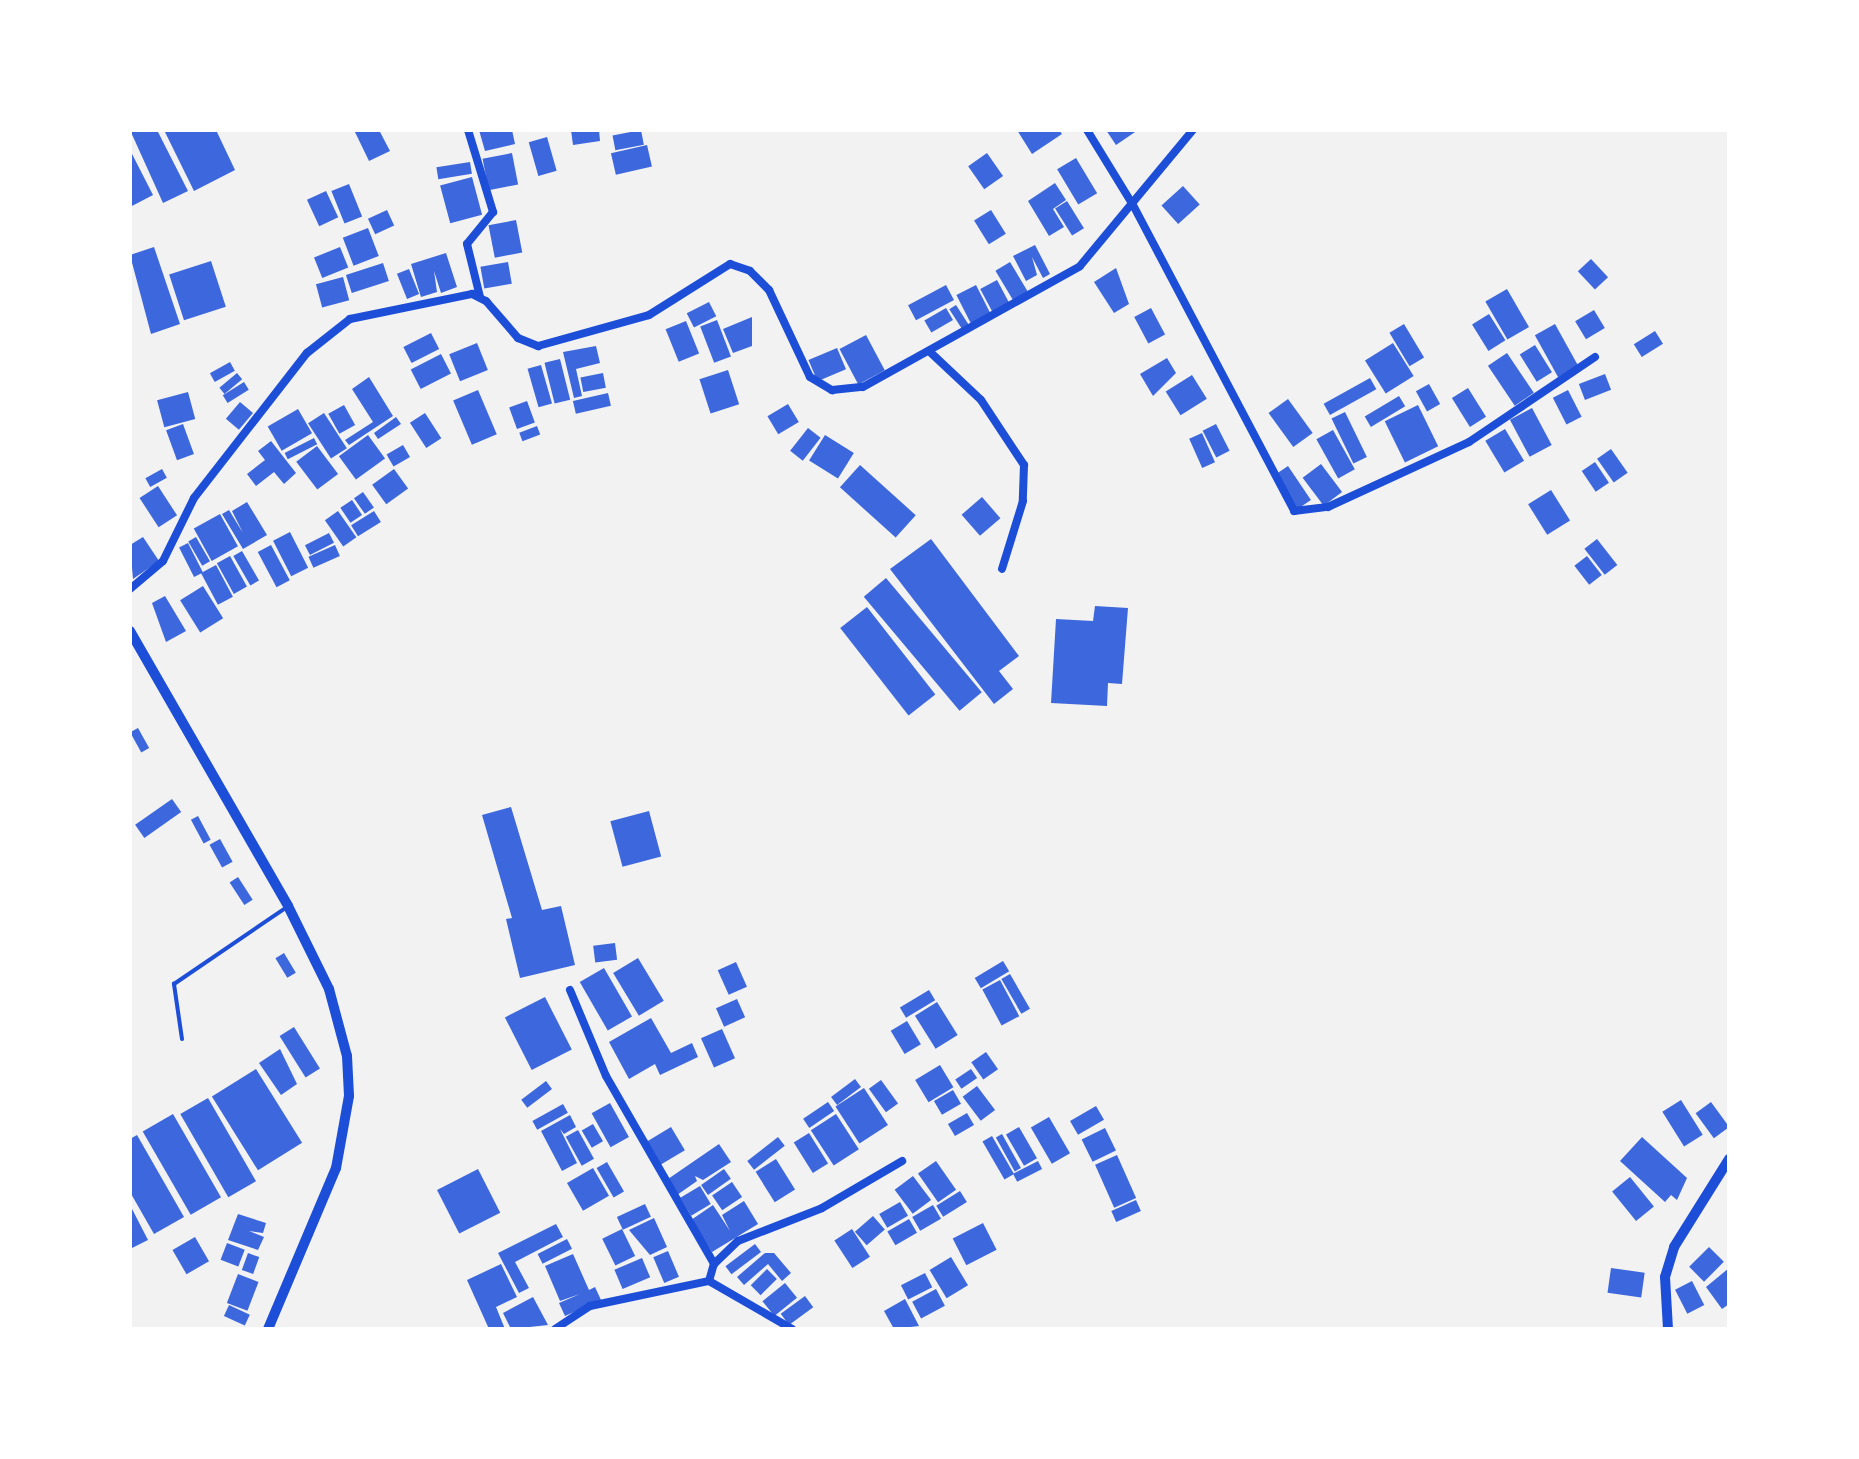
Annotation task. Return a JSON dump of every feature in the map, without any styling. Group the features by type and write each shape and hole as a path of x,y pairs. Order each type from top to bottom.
{"street":[{"path":"468,130 492,207 489,221 467,244 480,297 518,338 538,346 648,315 730,264 762,278 801,368 822,386 863,388 1080,266 1193,130"},
{"path":"1086,130 1134,205 1294,512 1328,507 1470,442 1595,358"},
{"path":"130,589 163,562 194,498 322,338 350,319 480,297"},
{"path":"930,350 980,400 1024,465 1023,501 1002,569"},
{"path":"130,630 288,906 341,1027 349,1096 336,1168 268,1329"},
{"path":"570,990 606,1076 714,1264"},
{"path":"1668,1329 1665,1277 1674,1247 1729,1158"},
{"path":"709,1280 714,1264 752,1234 822,1208 902,1160"},
{"path":"555,1329 590,1306 709,1280 792,1329"}],"lane":[{"path":"182,1039 174,984 288,906"}],"building":[{"path":"130,130 157,130 188,191 163,203"},
{"path":"164,130 216,130 235,170 194,191"},
{"path":"354,130 379,130 390,151 369,161"},
{"path":"479,130 512,130 515,144 485,151"},
{"path":"571,130 599,130 600,141 573,145"},
{"path":"641,130 644,145 615,150 613,136"},
{"path":"1017,130 1059,130 1062,134 1032,154"},
{"path":"1106,130 1138,130 1116,145"},
{"path":"547,137 557,171 538,176 529,142"},
{"path":"647,145 652,166 616,175 611,153"},
{"path":"130,150 153,195 130,207"},
{"path":"512,153 518,184 489,190 483,159"},
{"path":"987,153 1003,176 984,189 968,166"},
{"path":"1076,158 1097,193 1078,204 1057,169"},
{"path":"470,162 472,174 438,179 436,167"},
{"path":"472,177 482,215 450,223 440,186"},
{"path":"1055,183 1066,200 1053,209 1064,227 1049,236 1028,201"},
{"path":"349,184 362,216 344,224 331,191"},
{"path":"1183,186 1200,205 1178,224 1161,205"},
{"path":"326,191 338,217 319,226 307,200"},
{"path":"1067,201 1084,228 1072,236 1055,208"},
{"path":"387,210 394,225 375,234 368,219"},
{"path":"991,210 1006,234 989,244 974,221"},
{"path":"516,220 522,252 495,258 489,225"},
{"path":"368,228 379,256 354,266 343,238"},
{"path":"1035,245 1050,274 1043,278 1032,257 1037,275 1026,281 1013,256"},
{"path":"154,247 180,324 151,334 130,255"},
{"path":"340,247 348,267 322,278 314,257"},
{"path":"446,253 457,287 441,293 434,271 437,292 421,297 411,264"},
{"path":"1591,259 1608,277 1595,290 1578,271"},
{"path":"211,261 226,307 184,320 169,275"},
{"path":"508,262 512,284 484,289 480,267"},
{"path":"1010,262 1030,295 1016,304 995,271"},
{"path":"383,263 389,281 352,293 346,275"},
{"path":"1116,268 1129,304 1114,313 1094,282"},
{"path":"409,269 419,294 407,299 397,274"},
{"path":"343,277 349,300 322,307 316,284"},
{"path":"997,280 1011,306 994,315 980,289"},
{"path":"946,285 954,300 916,320 908,305"},
{"path":"976,285 991,314 971,324 956,295"},
{"path":"1507,289 1529,327 1507,340 1485,302"},
{"path":"709,302 716,316 694,328 687,313"},
{"path":"956,305 969,325 962,329 949,309"},
{"path":"946,308 953,320 931,333 924,320"},
{"path":"1151,308 1165,334 1148,343 1134,317"},
{"path":"1594,310 1605,328 1586,339 1575,321"},
{"path":"1489,314 1505,340 1488,351 1472,325"},
{"path":"752,317 752,346 733,353 723,329"},
{"path":"717,320 731,356 714,363 700,326"},
{"path":"686,321 699,353 679,362 666,329"},
{"path":"1404,324 1424,357 1410,366 1389,333"},
{"path":"1555,324 1578,366 1558,377 1535,335"},
{"path":"1655,331 1663,344 1642,357 1634,344"},
{"path":"431,333 439,349 412,363 403,347"},
{"path":"866,335 885,370 858,384 840,349"},
{"path":"477,343 488,370 460,381 449,354"},
{"path":"1393,343 1414,376 1386,394 1365,360"},
{"path":"1535,345 1552,372 1537,382 1520,355"},
{"path":"596,346 600,363 576,369 582,396 574,398 563,352"},
{"path":"837,348 846,369 817,381 808,360"},
{"path":"1507,353 1534,393 1515,406 1488,366"},
{"path":"441,354 451,374 421,389 411,369"},
{"path":"1167,358 1176,373 1153,396 1140,374"},
{"path":"560,359 570,400 555,404 544,363"},
{"path":"230,362 235,371 215,382 210,373"},
{"path":"541,365 552,403 539,407 528,369"},
{"path":"728,370 739,404 711,414 699,379"},
{"path":"237,373 242,379 225,394 219,388"},
{"path":"603,373 606,388 583,392 580,377"},
{"path":"1605,374 1611,390 1585,400 1579,384"},
{"path":"1192,375 1207,399 1181,415 1166,391"},
{"path":"369,377 393,416 349,445 345,440 373,422 352,389"},
{"path":"1370,378 1376,389 1330,415 1324,404"},
{"path":"244,382 249,390 228,403 223,395"},
{"path":"1429,384 1440,404 1427,411 1416,391"},
{"path":"1468,388 1486,417 1470,427 1452,398"},
{"path":"478,390 497,434 472,445 453,401"},
{"path":"1568,390 1582,417 1566,424 1553,398"},
{"path":"188,392 195,419 164,427 157,400"},
{"path":"608,393 611,406 576,414 573,401"},
{"path":"1399,396 1405,406 1371,427 1365,417"},
{"path":"1288,399 1313,433 1293,447 1269,413"},
{"path":"527,401 535,423 517,429 509,407"},
{"path":"240,402 253,413 239,430 226,419"},
{"path":"788,404 799,422 778,434 767,416"},
{"path":"344,405 355,425 339,434 328,414"},
{"path":"1418,405 1438,446 1405,463 1385,421"},
{"path":"1532,408 1552,445 1530,457 1510,420"},
{"path":"298,409 312,433 282,451 268,426"},
{"path":"1345,412 1367,457 1353,464 1332,419"},
{"path":"324,413 347,448 331,459 308,423"},
{"path":"425,413 441,438 426,448 410,423"},
{"path":"396,417 401,424 378,439 374,433"},
{"path":"183,424 194,454 177,460 166,430"},
{"path":"1216,424 1230,451 1216,458 1203,431"},
{"path":"537,426 540,434 522,441 519,433"},
{"path":"808,428 821,438 803,461 790,451"},
{"path":"1505,429 1524,461 1504,473 1485,441"},
{"path":"1333,430 1355,469 1338,479 1316,439"},
{"path":"1202,433 1215,462 1202,468 1189,439"},
{"path":"368,435 385,458 356,480 339,456"},
{"path":"825,435 854,453 838,478 809,460"},
{"path":"314,438 317,444 288,459 285,453"},
{"path":"271,441 296,473 284,484 274,472 256,486 247,474 265,460 258,451"},
{"path":"403,445 410,457 394,467 387,454"},
{"path":"317,446 338,474 317,490 296,462"},
{"path":"1611,449 1628,473 1614,483 1597,459"},
{"path":"1595,462 1609,483 1596,492 1582,471"},
{"path":"1321,464 1342,492 1324,506 1303,478"},
{"path":"860,465 916,515 896,537 840,487"},
{"path":"1288,466 1311,500 1297,509 1274,476"},
{"path":"162,469 167,478 150,487 145,478"},
{"path":"394,469 408,488 386,504 372,485"},
{"path":"158,486 177,515 159,527 140,498"},
{"path":"1551,490 1570,521 1547,535 1528,504"},
{"path":"363,492 374,508 365,514 354,498"},
{"path":"982,497 1000,518 980,536 962,515"},
{"path":"352,500 362,515 350,523 340,508"},
{"path":"247,502 267,535 243,549 222,514 229,510 243,533 232,511"},
{"path":"338,511 356,537 343,546 325,520"},
{"path":"374,511 381,522 358,536 351,525"},
{"path":"220,514 238,546 212,561 194,529"},
{"path":"290,532 308,568 291,576 273,541"},
{"path":"329,533 334,543 310,555 305,545"},
{"path":"143,537 159,561 133,579 130,545"},
{"path":"196,537 210,561 202,566 188,542"},
{"path":"931,539 1019,656 999,671 1013,689 994,704 890,569"},
{"path":"1597,539 1617,565 1605,575 1584,549"},
{"path":"188,543 203,572 194,577 179,548"},
{"path":"271,545 290,580 277,587 258,552"},
{"path":"335,545 340,556 313,568 309,557"},
{"path":"242,551 259,580 250,585 233,556"},
{"path":"230,556 247,587 234,594 217,563"},
{"path":"1587,556 1602,575 1589,585 1574,566"},
{"path":"216,565 233,597 218,605 201,573"},
{"path":"886,578 982,692 960,711 864,597"},
{"path":"203,586 223,618 200,633 180,600"},
{"path":"165,596 186,631 166,642 152,603"},
{"path":"1095,606 1128,608 1122,684 1108,683 1107,706 1051,703 1056,619 1093,621"},
{"path":"867,607 935,694 909,715 840,628"},
{"path":"138,728 149,748 141,752 130,732"},
{"path":"172,799 181,812 144,838 135,825"},
{"path":"511,807 542,910 561,906 575,965 520,978 506,919 512,918 482,815"},
{"path":"649,811 661,856 623,867 610,821"},
{"path":"198,816 211,840 204,844 191,820"},
{"path":"220,839 233,862 222,868 210,845"},
{"path":"238,877 253,900 244,905 230,882"},
{"path":"615,943 617,960 595,963 593,946"},
{"path":"284,953 296,973 287,978 275,958"},
{"path":"638,958 664,1001 639,1016 613,973"},
{"path":"1003,961 1009,971 981,988 975,978"},
{"path":"736,962 747,987 729,995 718,970"},
{"path":"604,968 632,1016 608,1030 580,982"},
{"path":"1010,974 1030,1009 1021,1014 1001,979"},
{"path":"1000,980 1019,1016 1002,1026 982,989"},
{"path":"929,990 935,1000 906,1018 900,1008"},
{"path":"545,997 572,1050 532,1070 505,1017"},
{"path":"737,999 745,1017 724,1027 716,1008"},
{"path":"937,1002 958,1035 936,1049 915,1016"},
{"path":"651,1018 671,1053 692,1043 698,1057 660,1075 655,1064 629,1079 609,1042"},
{"path":"907,1021 921,1044 905,1054 891,1031"},
{"path":"294,1027 320,1069 306,1078 280,1036"},
{"path":"722,1029 735,1058 714,1068 701,1038"},
{"path":"280,1049 297,1084 281,1095 259,1063"},
{"path":"986,1052 998,1069 983,1080 971,1062"},
{"path":"940,1065 953,1087 929,1102 915,1080"},
{"path":"256,1069 302,1143 258,1170 212,1097"},
{"path":"971,1069 977,1078 961,1089 955,1080"},
{"path":"855,1079 861,1087 837,1105 831,1097"},
{"path":"881,1080 898,1103 886,1112 869,1089"},
{"path":"546,1081 552,1089 527,1108 521,1100"},
{"path":"977,1086 995,1110 981,1121 963,1097"},
{"path":"864,1088 888,1125 859,1143 835,1107"},
{"path":"953,1090 961,1104 942,1115 934,1101"},
{"path":"208,1098 256,1181 228,1197 180,1114"},
{"path":"1681,1100 1703,1135 1684,1146 1662,1112"},
{"path":"828,1102 834,1111 809,1128 803,1119"},
{"path":"1711,1102 1729,1127 1714,1138 1696,1113"},
{"path":"610,1103 629,1137 611,1147 592,1113"},
{"path":"563,1104 568,1113 537,1130 532,1121"},
{"path":"1096,1106 1104,1120 1078,1135 1070,1121"},
{"path":"967,1113 974,1125 955,1136 948,1124"},
{"path":"173,1114 221,1197 191,1215 143,1132"},
{"path":"836,1114 859,1149 834,1166 811,1130"},
{"path":"570,1115 576,1127 564,1134 560,1129 577,1163 562,1171 541,1131"},
{"path":"1049,1117 1070,1153 1052,1164 1031,1128"},
{"path":"593,1124 603,1141 592,1148 582,1130"},
{"path":"671,1127 685,1150 660,1165 646,1142"},
{"path":"1019,1127 1037,1158 1024,1166 1006,1134"},
{"path":"1105,1128 1116,1150 1093,1162 1082,1139"},
{"path":"578,1130 594,1159 582,1166 566,1137"},
{"path":"809,1133 828,1164 813,1173 794,1143"},
{"path":"1002,1134 1021,1168 1015,1172 996,1137"},
{"path":"137,1135 184,1217 154,1234 130,1192 130,1139"},
{"path":"992,1136 1014,1174 1004,1180 982,1142"},
{"path":"778,1137 785,1146 754,1170 747,1161"},
{"path":"1642,1137 1687,1178 1677,1200 1671,1195 1665,1202 1620,1161"},
{"path":"719,1144 731,1162 703,1180 695,1176 697,1181 677,1195 668,1179"},
{"path":"1117,1155 1136,1198 1114,1208 1095,1165"},
{"path":"776,1159 795,1190 775,1202 756,1172"},
{"path":"936,1161 956,1190 938,1202 918,1174"},
{"path":"1038,1161 1042,1169 1017,1182 1013,1174"},
{"path":"607,1162 624,1191 614,1197 597,1168"},
{"path":"593,1168 609,1196 583,1211 567,1183"},
{"path":"478,1169 500,1213 459,1234 437,1190"},
{"path":"724,1169 731,1179 708,1195 701,1185"},
{"path":"913,1176 931,1200 913,1214 895,1190"},
{"path":"1630,1177 1654,1207 1636,1221 1612,1191"},
{"path":"732,1182 742,1197 722,1210 712,1195"},
{"path":"700,1186 711,1204 691,1216 680,1198"},
{"path":"960,1191 967,1202 943,1217 936,1206"},
{"path":"1136,1200 1141,1211 1116,1222 1111,1211"},
{"path":"744,1201 758,1224 712,1252 691,1220 713,1205 730,1231 722,1215"},
{"path":"900,1202 908,1216 887,1228 879,1214"},
{"path":"645,1204 651,1217 623,1230 617,1217"},
{"path":"130,1205 148,1240 130,1249"},
{"path":"933,1205 941,1219 920,1231 912,1217"},
{"path":"238,1214 266,1223 263,1233 249,1231 264,1237 258,1250 228,1240"},
{"path":"873,1216 885,1230 867,1245 855,1232"},
{"path":"654,1218 667,1247 650,1255 629,1230"},
{"path":"909,1219 917,1233 895,1245 887,1232"},
{"path":"983,1223 997,1250 966,1265 953,1238"},
{"path":"556,1224 563,1237 515,1262 529,1288 519,1293 498,1253"},
{"path":"622,1229 635,1256 615,1266 602,1239"},
{"path":"852,1229 870,1257 852,1268 834,1240"},
{"path":"195,1237 209,1261 186,1274 172,1250"},
{"path":"567,1239 572,1249 543,1264 538,1254"},
{"path":"227,1243 245,1250 238,1267 221,1260"},
{"path":"755,1244 761,1252 731,1274 725,1266"},
{"path":"1709,1247 1724,1262 1704,1282 1689,1267"},
{"path":"668,1251 679,1277 664,1283 653,1257"},
{"path":"248,1253 259,1257 253,1274 242,1270"},
{"path":"765,1253 774,1253 791,1273 782,1281 768,1264 744,1285 737,1277"},
{"path":"573,1254 589,1290 595,1287 601,1300 565,1316 559,1303 580,1294 560,1301 545,1266"},
{"path":"951,1257 968,1285 947,1298 930,1270"},
{"path":"642,1258 650,1277 623,1289 614,1270"},
{"path":"501,1264 517,1297 496,1307 505,1329 489,1329 467,1280"},
{"path":"1611,1268 1645,1273 1641,1297 1608,1293"},
{"path":"1729,1268 1729,1304 1722,1309 1706,1287"},
{"path":"767,1269 777,1279 761,1295 751,1285"},
{"path":"925,1273 932,1287 908,1300 901,1285"},
{"path":"238,1274 259,1282 247,1311 227,1303"},
{"path":"1692,1281 1704,1305 1687,1314 1675,1290"},
{"path":"785,1283 797,1298 774,1316 762,1301"},
{"path":"936,1289 945,1306 921,1318 912,1302"},
{"path":"805,1296 813,1307 789,1325 781,1314"},
{"path":"533,1297 548,1325 511,1329 503,1313"},
{"path":"905,1299 919,1326 894,1329 884,1311"},
{"path":"229,1305 250,1315 245,1326 224,1316"}]}
